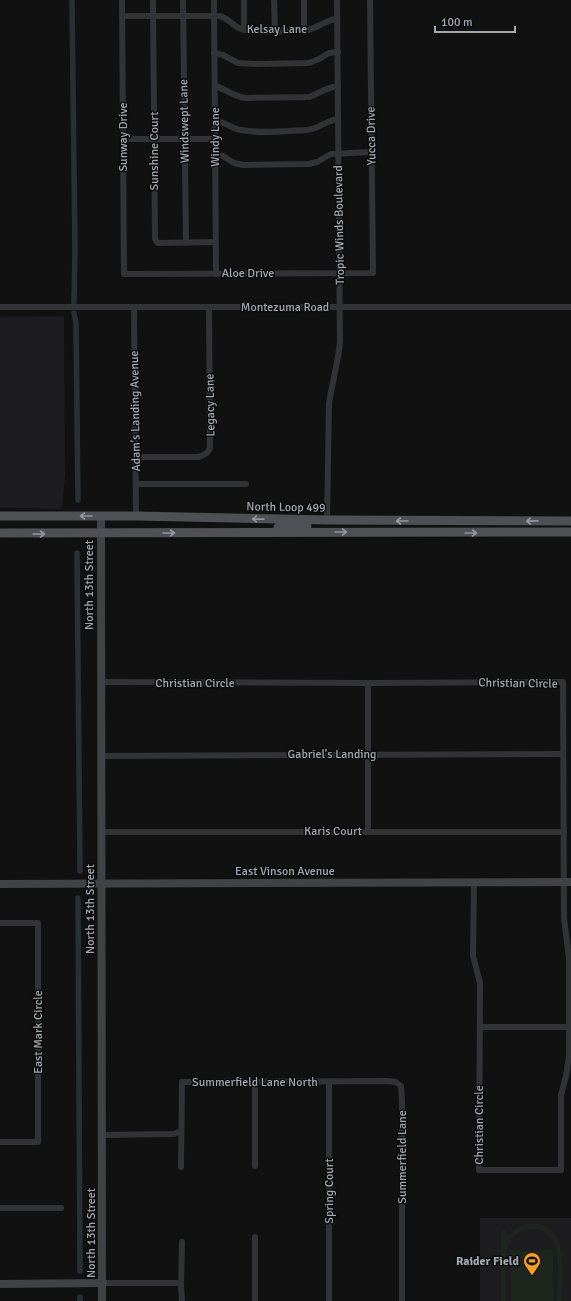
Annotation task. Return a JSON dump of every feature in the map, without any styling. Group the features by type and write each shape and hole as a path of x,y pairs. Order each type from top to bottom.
{"main road":[{"name":"North Loop 499","path":"0,516 571,521"},
{"path":"239,533 269,527 324,526 327,520"},
{"name":"North Loop 499","path":"0,533 571,532"}],"street":[{"name":"Sunway Drive","path":"122,0 124,274"},
{"name":"Sunshine Court","path":"153,0 156,241 158,243 215,242"},
{"name":"Windswept Lane","path":"183,0 186,243"},
{"name":"Windy Lane","path":"214,0 216,274"},
{"path":"244,0 244,30"},
{"path":"274,0 275,31"},
{"path":"304,0 304,30"},
{"name":"Tropic Winds Boulevard","path":"327,520 329,404 339,356 340,307 337,0"},
{"name":"Yucca Drive","path":"370,0 373,272"},
{"name":"Kelsay Lane","path":"122,16 214,16 223,17 235,26 244,30 275,31 304,30 314,28 329,20 337,19"},
{"path":"214,53 223,55 238,63 257,64 309,63 318,60 329,53 338,52"},
{"path":"215,86 222,88 236,96 253,98 309,97 327,88 338,86"},
{"path":"215,121 223,122 233,128 244,131 307,130 338,119"},
{"path":"123,139 215,139"},
{"path":"215,154 223,156 238,164 258,165 309,164 317,162 326,156 371,152"},
{"name":"Aloe Drive","path":"124,274 373,272"},
{"name":"Montezuma Road","path":"0,307 571,307"},
{"name":"Adam's Landing Avenue","path":"134,307 136,516"},
{"name":"Legacy Lane","path":"135,456 199,456 207,453 210,448 209,307"},
{"path":"136,484 246,484"},
{"name":"North 13th Street","path":"101,516 102,1301"},
{"name":"Christian Circle","path":"102,682 563,682 564,832 567,882 564,918 569,958 569,1056 561,1096 560,1170 479,1170 480,1027"},
{"path":"368,683 368,831"},
{"name":"Gabriel's Landing","path":"101,756 563,754"},
{"name":"Karis Court","path":"102,832 564,832"},
{"path":"474,882 473,951 480,983 480,1027 569,1027"},
{"name":"East Vinson Avenue","path":"0,884 567,882"},
{"name":"East Mark Circle","path":"0,923 38,923 38,1142 0,1142"},
{"name":"Summerfield Lane","path":"329,1082 388,1081 396,1082 401,1086 402,1301"},
{"name":"Summerfield Lane North","path":"181,1131 182,1082 329,1082"},
{"path":"254,1082 255,1166"},
{"name":"Spring Court","path":"329,1082 329,1301"},
{"path":"102,1134 174,1134 181,1131 181,1167"},
{"path":"0,1208 61,1208"},
{"path":"255,1236 255,1301"},
{"path":"182,1242 182,1301"},
{"path":"0,1284 176,1283 180,1284 181,1286"}],"shaded area":[{"path":"64,316 65,476 62,509 0,508 0,317"},
{"path":"480,1218 571,1218 571,1301 480,1301"},
{"path":"527,1224 541,1225 551,1230 557,1239 561,1250 563,1263 562,1301 557,1301 558,1267 554,1244 549,1235 541,1230 529,1229 516,1234 508,1246 506,1265 506,1301 501,1301 501,1230 506,1230 507,1237 514,1229"},
{"name":"Raider Field","path":"553,1250 554,1301 511,1301 510,1251"}],"waterway":[{"path":"72,0 75,250 74,302"},
{"path":"74,313 76,323 78,500"},
{"path":"77,553 80,871"},
{"path":"78,898 80,1271"}],"place":[{"name":"Raider Field","path":"532,1276"}]}
